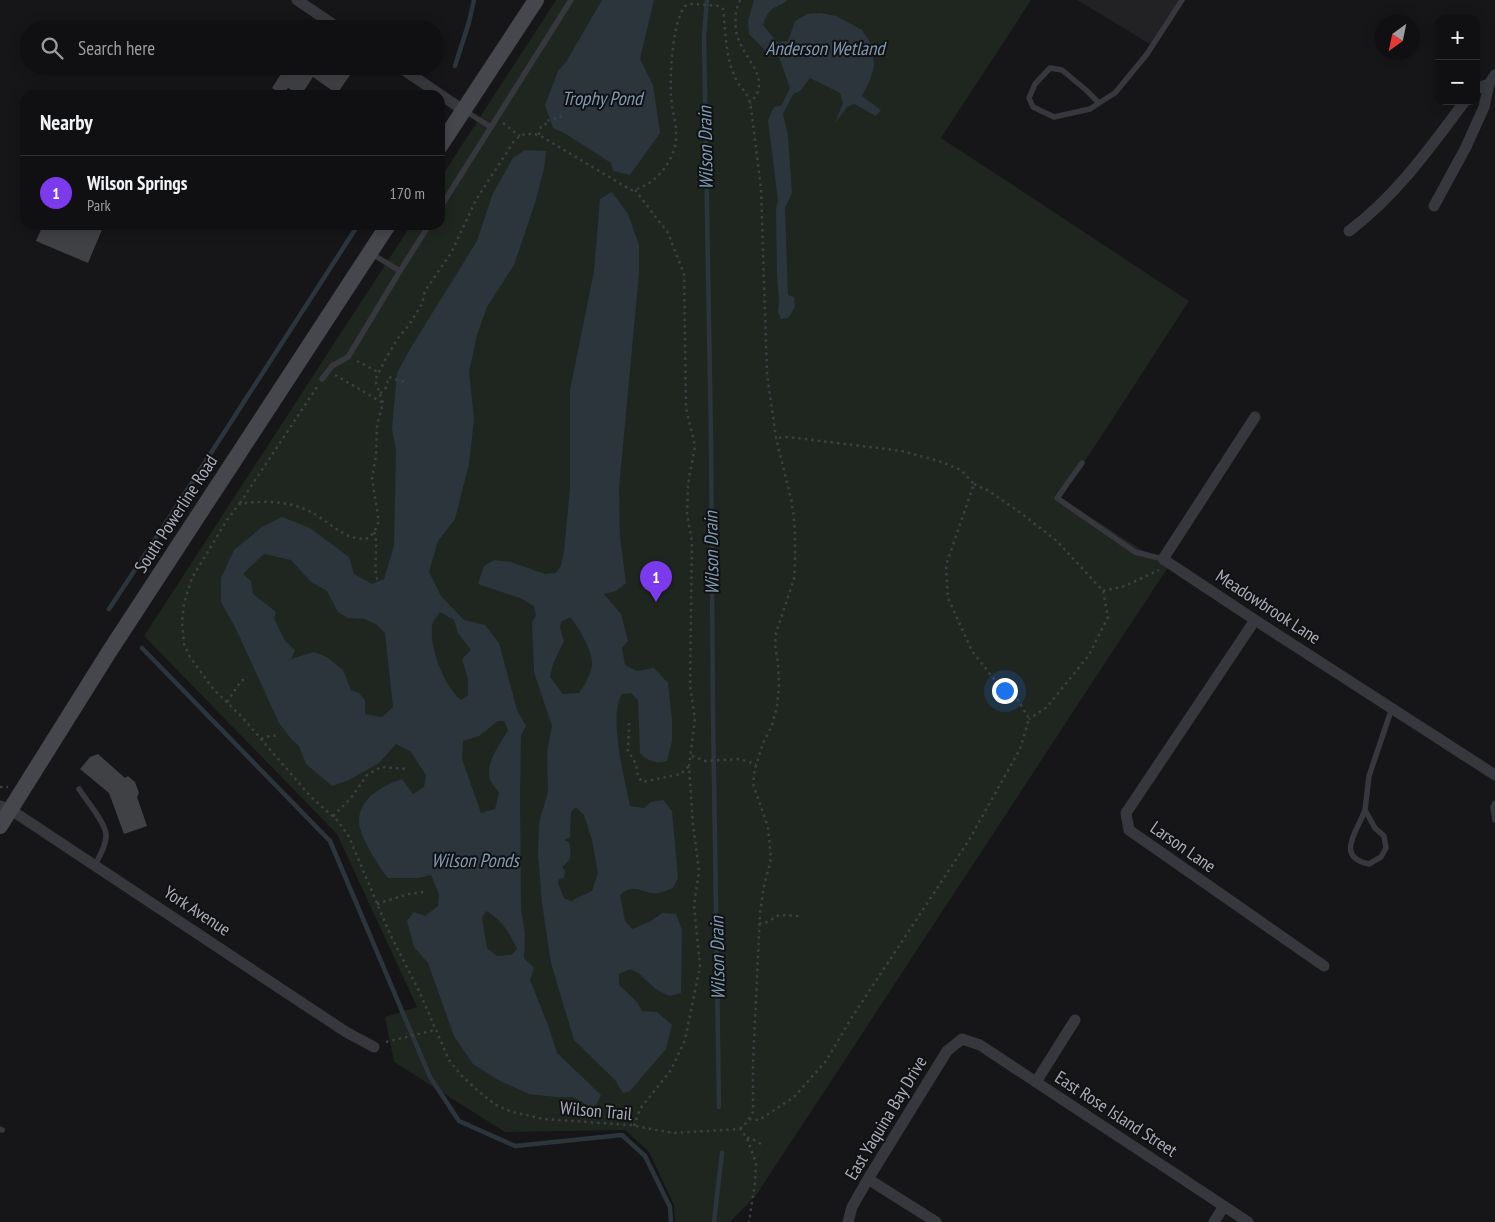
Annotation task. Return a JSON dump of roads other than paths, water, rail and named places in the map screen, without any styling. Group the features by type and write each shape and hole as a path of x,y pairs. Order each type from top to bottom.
{"street":[{"path":"297,0 327,20"},
{"path":"445,138 536,0"},
{"path":"411,75 433,90"},
{"path":"1480,86 1492,79"},
{"path":"1434,206 1466,147 1484,107 1492,79"},
{"path":"445,98 463,110"},
{"path":"1349,231 1369,216 1394,191 1426,154 1462,105"},
{"name":"South Powerline Road","path":"0,826 5,808 110,652 385,230"},
{"path":"1168,562 1254,417"},
{"name":"Meadowbrook Lane","path":"1168,562 1495,774"},
{"name":"Larson Lane","path":"1255,620 1126,813 1129,830 1324,966"},
{"name":"York Avenue","path":"5,808 95,865 346,1032 374,1047"},
{"path":"1036,1082 1076,1020"},
{"name":"East Rose Island Street","path":"962,1038 980,1045 1248,1222"},
{"name":"East Yaquina Bay Drive","path":"848,1222 852,1207 868,1178 947,1051 962,1038"},
{"path":"868,1178 936,1222"},
{"path":"1214,1222 1224,1206"}],"lane":[{"path":"445,200 571,0"},
{"path":"1099,103 1062,70 1050,68 1036,84 1029,98 1033,107 1054,118 1090,109 1115,93 1147,54 1182,0"},
{"path":"463,110 491,127"},
{"path":"322,379 332,366 348,357 426,230"},
{"path":"370,253 400,271"},
{"path":"1082,463 1058,498 1135,552 1168,562"},
{"path":"1365,810 1375,828 1384,836 1386,848 1381,858 1369,864 1360,862 1352,856 1349,848 1353,836 1361,824 1365,810 1369,776 1392,708"},
{"path":"79,789 106,834 95,865"},
{"path":"1495,803 1493,807 1495,820"}],"water":[{"name":"Trophy Pond","path":"602,0 654,0 640,59 653,85 660,133 630,175 613,171 611,163 566,134 553,128 545,105 558,71 566,62"},
{"name":"Anderson Wetland","path":"754,0 787,0 771,10 763,25 777,42 788,41 795,21 807,14 820,13 836,16 862,30 872,45 874,65 868,85 862,96 881,110 876,116 854,104 847,107 835,123 843,103 840,93 810,78 800,91 793,94 783,114 788,136 792,193 785,208 788,295 794,297 795,307 788,318 781,319 778,312 777,275 776,209 778,201 768,120 774,107 782,105 790,88 779,57 766,51 749,34 748,21"},
{"name":"Wilson Ponds","path":"525,150 546,151 544,169 535,203 514,265 487,307 477,335 469,372 474,419 469,464 455,519 438,541 429,572 441,596 464,620 485,625 499,643 517,710 526,726 521,735 520,796 521,909 525,934 524,958 534,968 530,980 557,1053 601,1095 594,1109 573,1097 529,1094 500,1081 473,1064 454,1036 428,963 414,947 407,921 414,912 425,916 438,906 439,894 431,875 418,878 388,878 369,850 359,825 364,804 374,793 402,779 413,794 424,787 426,775 411,752 396,744 379,763 349,780 332,786 306,764 299,746 279,723 236,629 221,602 221,578 234,550 262,527 282,517 310,528 349,557 354,574 372,584 384,579 394,546 396,450 392,429 397,373 477,241 493,193 513,158","holes":["264,554 291,560 311,582 327,591 338,612 348,618 365,619 377,625 385,633 393,707 382,717 365,714 365,700 359,693 351,690 343,670 327,657 314,652 291,659 295,650 285,641 274,618 276,612 253,594 251,581 243,574","440,612 454,620 458,633 471,650 462,659 468,679 468,695 461,700 449,685 438,664 432,641 433,622","498,721 504,721 508,730 494,753 489,772 491,781 499,793 495,809 481,813 462,759 463,741 479,736","486,911 504,927 517,949 511,955 497,956 487,948 482,918"]},
{"name":"Wilson Ponds","path":"612,192 628,214 639,245 639,273 619,489 620,537 626,583 616,591 604,594 621,614 628,641 622,648 625,665 637,671 654,668 668,683 672,741 667,761 655,762 640,753 638,700 631,693 622,694 618,704 617,732 630,806 644,808 651,802 663,800 672,811 678,878 673,888 662,892 652,893 630,889 620,895 625,921 632,929 651,921 662,913 676,914 682,930 681,993 670,996 664,994 630,969 619,974 619,985 637,1002 642,1011 657,1012 672,1025 666,1049 630,1091 623,1093 615,1080 574,1040 551,963 542,903 538,855 539,823 548,792 547,752 552,726 534,672 532,622 536,616 534,606 520,598 478,584 484,566 494,560 511,562 545,574 556,573 561,566 570,489 570,390 594,271 600,199","holes":["570,617 588,646 592,664 587,679 579,693 563,694 550,677 553,664 564,641 560,628 561,622","576,807 584,815 592,840 598,873 592,891 571,901 564,898 558,883 559,879 564,878 565,871 562,867 570,856 569,842 564,840 570,837 571,812"]}],"waterway":[{"path":"455,66 474,0"},
{"name":"Wilson Drain","path":"707,0 704,36 719,1107"},
{"path":"109,609 355,230"},
{"path":"142,648 330,841 430,1077 459,1121 515,1146 622,1135 645,1156 670,1207 671,1222"},
{"name":"Wilson Drain","path":"714,1222 722,1153"}],"place":[{"name":"Wilson Springs","path":"656,602"}]}
